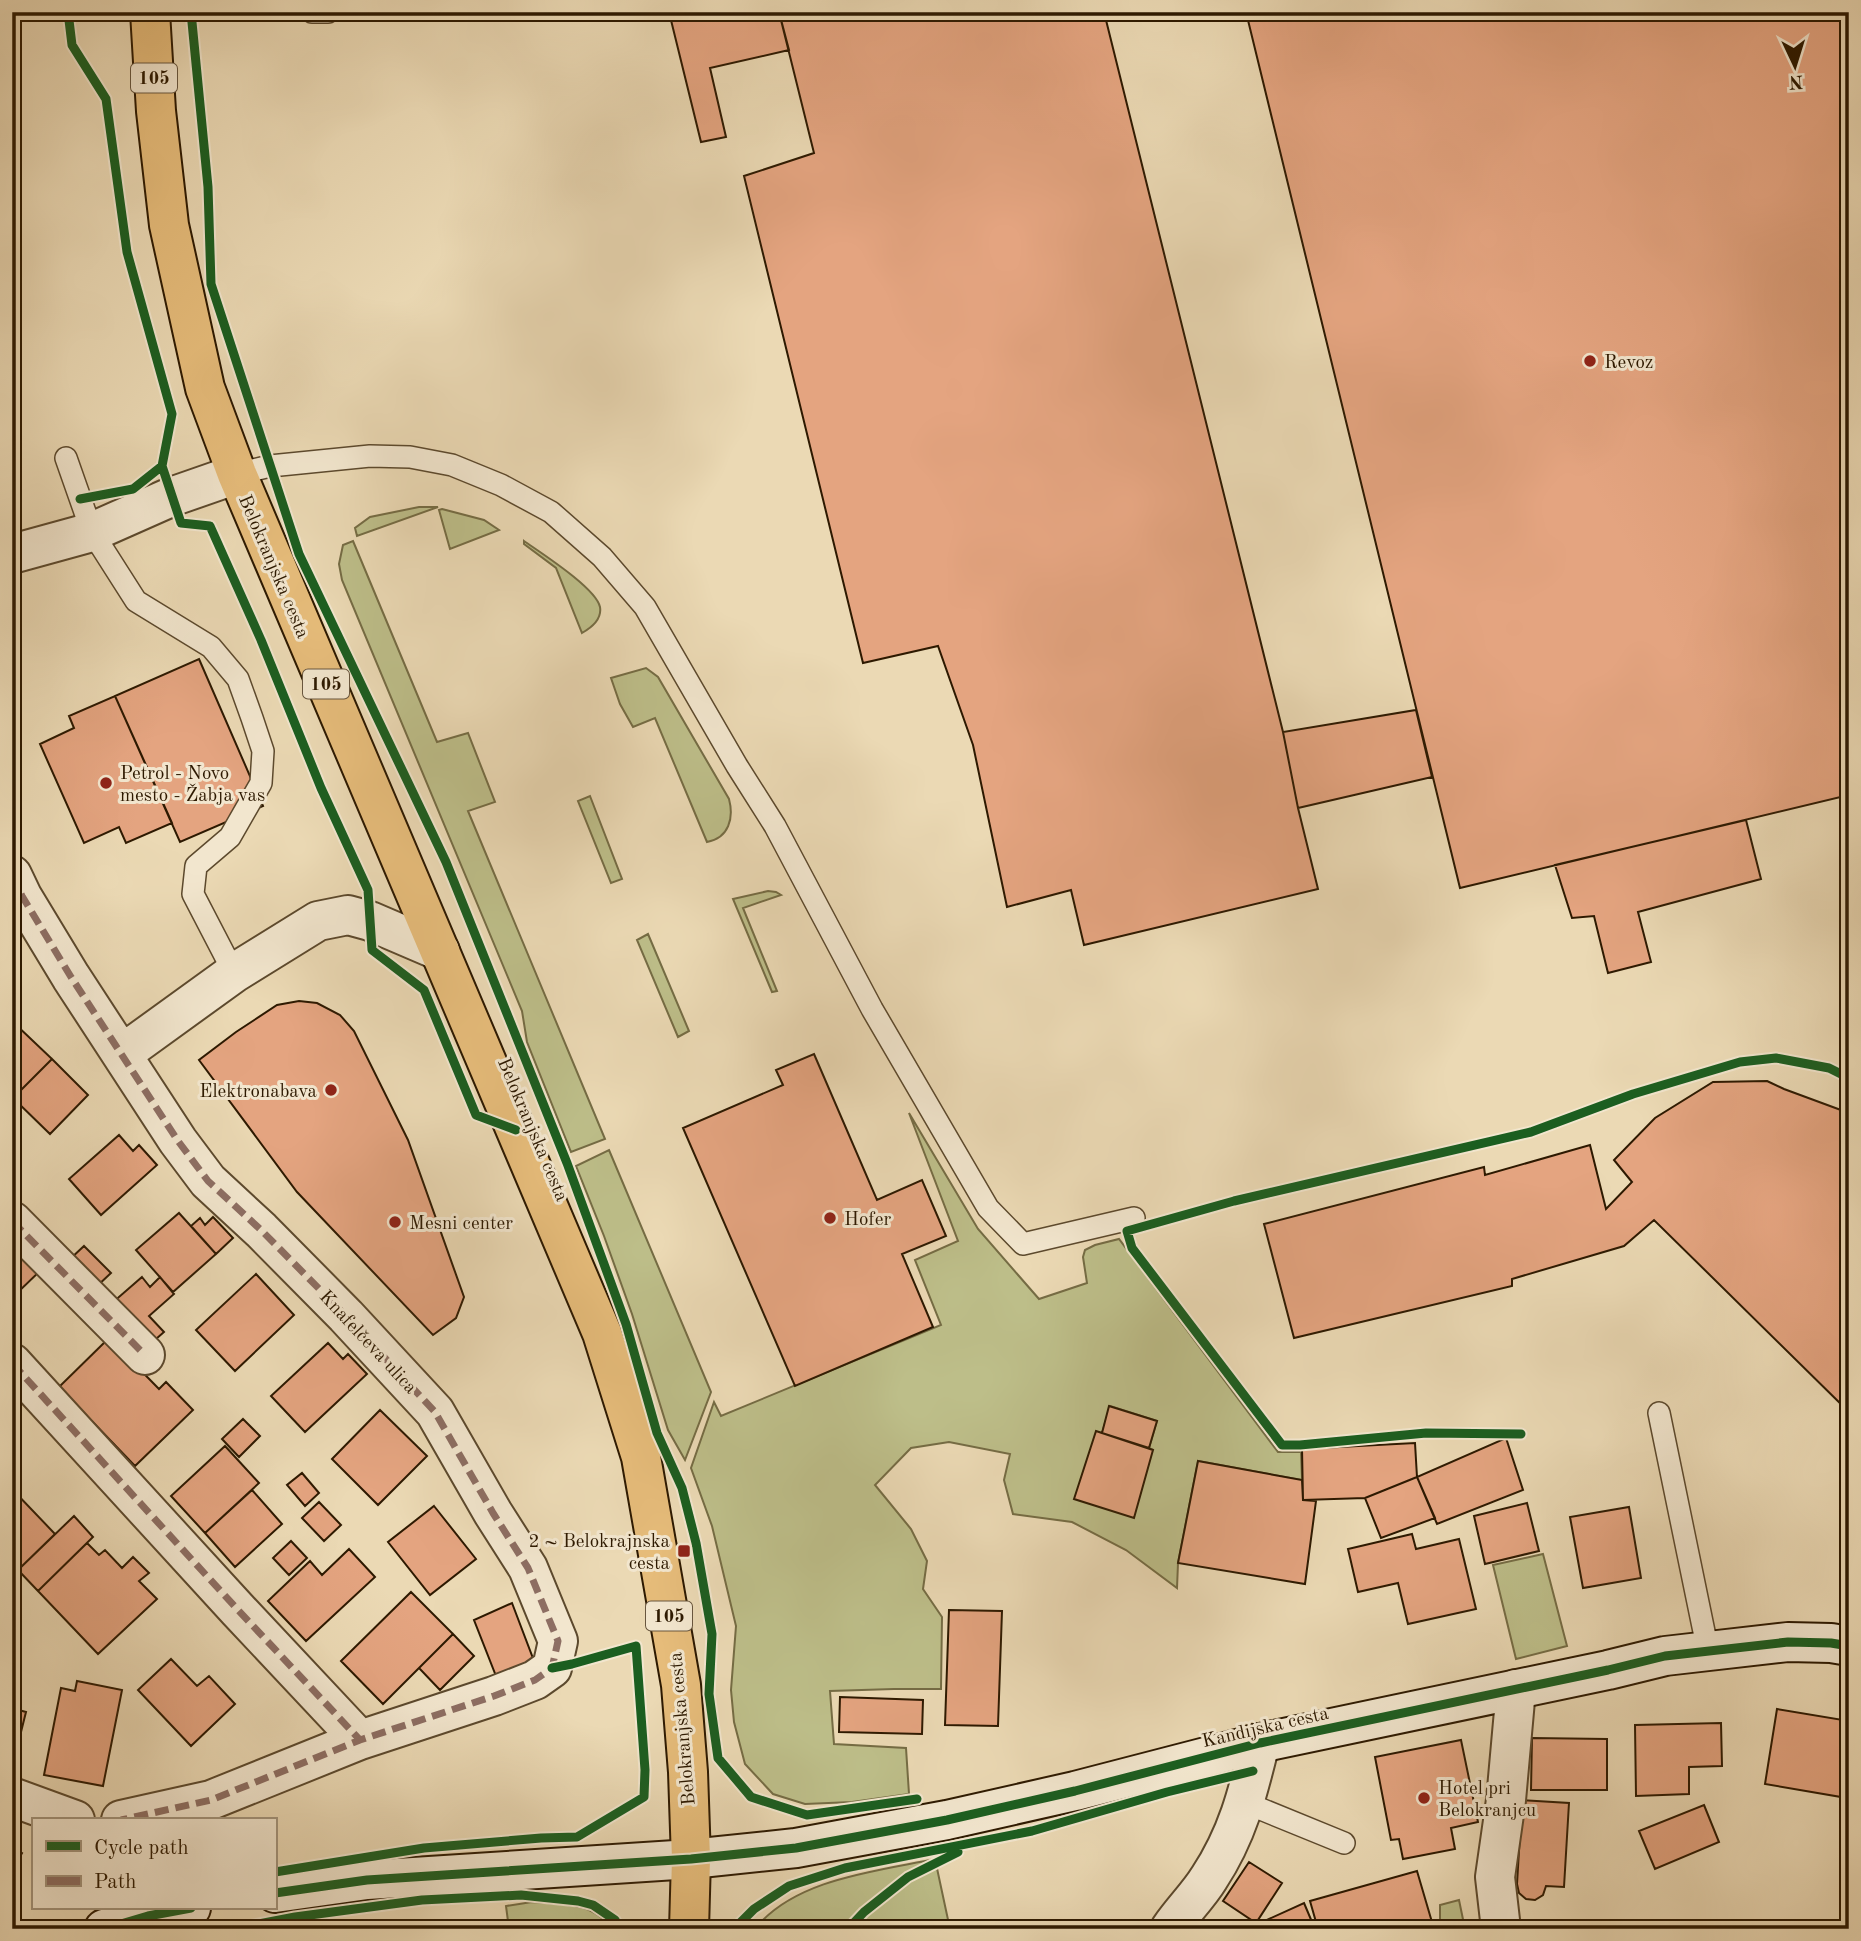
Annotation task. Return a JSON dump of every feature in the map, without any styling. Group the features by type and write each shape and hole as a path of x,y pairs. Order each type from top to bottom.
{"main road":[{"name":"Belokranjska cesta","path":"150,12 156,111 169,225 205,388 237,474 602,1333 641,1457 681,1685 691,1859"},
{"name":"105","path":"690,1929 691,1859"}],"street":[{"path":"12,554 92,532 171,497 237,474"},
{"name":"Knafelčeva ulica","path":"12,875 71,977 208,1181 346,1316 435,1412 528,1568 558,1641 552,1668 535,1680 360,1740 211,1800 130,1818"},
{"path":"122,1054 234,973 318,921 348,915 370,921 440,951"},
{"path":"12,1221 145,1355"},
{"path":"12,1363 360,1740"},
{"name":"Kandijska cesta","path":"276,1894 367,1880 691,1859 796,1848 947,1821 1259,1743 1665,1656 1788,1642 1849,1646"},
{"path":"1501,1929 1495,1877 1506,1800 1516,1689"},
{"name":"Kandijska cesta","path":"1170,1929 1209,1879 1233,1836 1246,1803 1259,1743"},
{"path":"12,1797 70,1818"},
{"path":"104,1929 148,1916 182,1910"}],"lane":[{"path":"312,12 328,12"},
{"path":"237,474 270,466 370,456 410,457 452,465 500,485 551,512 602,557 645,607 775,826 872,1009 988,1208 1023,1244 1134,1218"},
{"path":"66,458 92,532 136,601 211,647 237,679 263,751 261,783 230,837 196,866 194,894 234,973"},
{"path":"1659,1413 1708,1651"},
{"path":"1246,1803 1344,1843"},
{"path":"193,1910 198,1929"}],"green space":[{"path":"419,507 438,507 357,536 355,528 370,517"},
{"path":"439,510 484,520 499,530 450,549"},
{"path":"353,541 437,742 468,733 495,802 468,811 605,1139 571,1152 527,1042 522,1011 342,580 339,564 343,545"},
{"path":"524,541 567,571 596,599 600,611 589,629 582,633 556,568 524,544"},
{"path":"646,668 658,677 729,799 731,813 728,826 725,832 714,840 707,842 655,718 633,727 620,704 611,678"},
{"path":"590,796 622,879 611,883 578,801"},
{"path":"768,891 781,895 743,908 777,991 772,992 733,899"},
{"path":"648,934 689,1031 678,1037 637,940"},
{"path":"909,1113 978,1229 1039,1299 1087,1283 1083,1257 1085,1250 1119,1239 1278,1452 1301,1452 1302,1480 1198,1461 1178,1563 1177,1588 1126,1550 1072,1522 1013,1514 1004,1480 1010,1454 949,1442 911,1448 875,1485 911,1529 927,1561 923,1589 942,1617 941,1689 830,1691 834,1744 906,1748 909,1794 852,1802 805,1804 773,1794 745,1764 734,1722 731,1690 736,1626 712,1526 691,1468 714,1402 721,1416 941,1325 915,1260 958,1241","holes":["1110,1406 1157,1421 1149,1448 1153,1450 1096,1432 1102,1433"]},
{"path":"609,1150 711,1392 685,1460 668,1430 632,1314 576,1166"},
{"path":"1543,1554 1567,1646 1516,1659 1493,1565"},
{"path":"935,1859 950,1929 755,1929 772,1912 814,1888 863,1873"},
{"path":"1459,1900 1465,1929 1440,1929 1440,1905"},
{"path":"532,1902 565,1904 586,1909 604,1920 610,1929 509,1929 506,1906"}],"building":[{"path":"669,12 779,12 789,50 710,68 726,137 701,142"},
{"path":"779,12 1104,12 1283,732 1318,889 1084,945 1071,890 1007,907 973,745 938,646 863,663 744,176 814,153"},
{"name":"Revoz","path":"1246,12 1849,12 1849,795 1460,888"},
{"path":"199,659 263,806 180,842 115,696"},
{"name":"Petrol - Novo mesto - Žabja vas","path":"115,696 172,823 126,843 119,827 84,843 40,744 74,728 69,716"},
{"path":"1416,710 1432,777 1298,808 1283,732"},
{"path":"1746,820 1761,879 1638,912 1651,962 1608,973 1594,916 1572,918 1555,865"},
{"path":"299,1001 317,1003 340,1015 354,1031 408,1140 464,1297 456,1318 433,1335 297,1192 199,1060 277,1005"},
{"path":"12,1021 52,1059 12,1099"},
{"name":"Hofer","path":"814,1054 877,1200 922,1180 946,1236 902,1254 933,1327 795,1386 683,1128 783,1085 776,1070"},
{"path":"52,1059 88,1095 50,1134 13,1098"},
{"path":"1767,1081 1849,1113 1849,1412 1654,1220 1624,1246 1512,1279 1512,1286 1294,1338 1264,1224 1484,1167 1485,1175 1590,1145 1606,1209 1632,1182 1614,1160 1655,1118 1713,1082"},
{"path":"119,1135 133,1151 139,1145 157,1165 101,1215 69,1179"},
{"path":"179,1213 216,1254 173,1292 136,1250"},
{"path":"213,1217 233,1238 216,1254 191,1226 200,1218 205,1225"},
{"path":"12,1245 43,1268 12,1298"},
{"path":"84,1246 111,1273 96,1287 69,1260"},
{"path":"256,1274 294,1315 235,1371 196,1330"},
{"path":"142,1277 150,1287 160,1277 174,1294 149,1316 164,1332 148,1346 112,1303"},
{"path":"109,1338 159,1389 166,1382 193,1410 135,1466 59,1387"},
{"path":"328,1343 343,1359 348,1354 367,1374 305,1432 271,1396"},
{"path":"1109,1406 1157,1421 1149,1448 1102,1433"},
{"path":"380,1410 427,1456 378,1505 332,1459"},
{"path":"243,1419 260,1436 239,1457 222,1439"},
{"path":"1096,1431 1153,1450 1134,1518 1074,1499"},
{"path":"1506,1438 1523,1490 1437,1524 1417,1477"},
{"path":"1415,1443 1417,1477 1365,1498 1303,1500 1302,1449"},
{"path":"225,1446 259,1483 205,1533 171,1496"},
{"path":"1198,1461 1302,1480 1303,1500 1316,1501 1305,1584 1178,1563"},
{"path":"302,1473 319,1493 305,1506 287,1485"},
{"path":"1417,1477 1435,1518 1381,1538 1365,1498"},
{"path":"12,1489 55,1534 18,1570 12,1565"},
{"path":"252,1490 282,1524 235,1567 205,1533"},
{"path":"319,1502 341,1525 324,1541 302,1518"},
{"path":"1527,1503 1539,1551 1485,1564 1474,1516"},
{"path":"434,1506 476,1559 430,1595 388,1542"},
{"path":"1629,1507 1641,1578 1583,1588 1570,1517"},
{"path":"74,1516 93,1537 38,1591 18,1570"},
{"path":"1412,1534 1416,1549 1459,1539 1476,1609 1408,1624 1398,1583 1358,1592 1348,1549"},
{"path":"291,1541 307,1558 289,1575 273,1558"},
{"path":"87,1543 99,1555 105,1550 122,1568 133,1557 149,1573 139,1581 157,1599 98,1654 38,1591"},
{"path":"349,1549 375,1577 306,1641 268,1601 310,1561 322,1575"},
{"path":"411,1592 453,1634 383,1704 341,1661"},
{"path":"512,1603 534,1661 496,1676 474,1620"},
{"path":"949,1610 1002,1611 998,1726 945,1725"},
{"path":"453,1634 474,1656 440,1690 419,1668"},
{"path":"171,1659 197,1686 209,1676 235,1704 191,1746 138,1690"},
{"path":"77,1681 122,1690 103,1786 44,1775 61,1688 75,1691"},
{"path":"12,1697 18,1698 15,1709 26,1712 21,1732 14,1730 12,1738"},
{"path":"840,1697 923,1700 922,1734 839,1732"},
{"path":"1777,1709 1849,1721 1847,1798 1765,1784"},
{"path":"1721,1723 1722,1766 1689,1767 1689,1794 1636,1796 1635,1725"},
{"path":"1532,1738 1607,1739 1607,1790 1531,1790"},
{"name":"Hotel pri Belokranjcu","path":"1461,1740 1478,1822 1451,1828 1455,1849 1403,1859 1399,1839 1391,1840 1375,1757"},
{"path":"1522,1800 1569,1803 1564,1887 1546,1886 1543,1895 1535,1900 1526,1899 1519,1893 1517,1884"},
{"path":"1704,1805 1719,1842 1655,1869 1639,1831"},
{"path":"12,1847 22,1853 12,1870"},
{"path":"1249,1862 1282,1883 1256,1923 1223,1901"},
{"path":"1417,1871 1434,1929 1318,1929 1310,1901"},
{"path":"1304,1903 1315,1929 1247,1929"}],"marked path":[{"path":"12,875 71,977 178,1141 208,1181 346,1316 435,1412 528,1568 558,1641 552,1668 535,1680 360,1740 211,1800 130,1818"},
{"path":"12,1221 145,1355"},
{"path":"12,1363 360,1740"}],"cycle path":[{"path":"68,12 72,45 106,99 127,252 172,414 162,466 133,489 80,499"},
{"path":"191,12 208,187 211,284 299,554 446,862 567,1163 626,1324 657,1433 682,1488 696,1543 712,1634 709,1694 718,1758 751,1797 807,1815 917,1799"},
{"path":"162,466 181,523 210,526 261,640 321,788 368,890 372,950 424,990 476,1115 516,1130"},
{"path":"1521,1434 1426,1433 1282,1445 1132,1248 1127,1231 1234,1201 1531,1132 1633,1094 1740,1062 1776,1058 1829,1068 1849,1078"},
{"path":"276,1893 367,1880 691,1859 796,1848 947,1820 1075,1791 1260,1743 1665,1656 1788,1642 1849,1646"},
{"path":"276,1872 424,1848 577,1837 644,1797 645,1770 636,1646 552,1668"},
{"path":"734,1929 754,1909 789,1886 845,1868 1032,1831 1167,1792 1253,1771"},
{"path":"848,1929 864,1912 908,1877 958,1852"},
{"path":"233,1929 295,1917 422,1900 521,1895 593,1905 615,1920 620,1929"},
{"path":"104,1929 180,1910"}],"place":[{"name":"Revoz","path":"1590,361"},
{"name":"Petrol - Novo mesto - Žabja vas","path":"106,783"},
{"name":"Elektronabava","path":"331,1090"},
{"name":"Hofer","path":"830,1218"},
{"name":"Mesni center","path":"395,1222"},
{"name":"2 ~ Belokrajnska cesta","path":"684,1551"},
{"name":"Hotel pri Belokranjcu","path":"1424,1798"}]}
